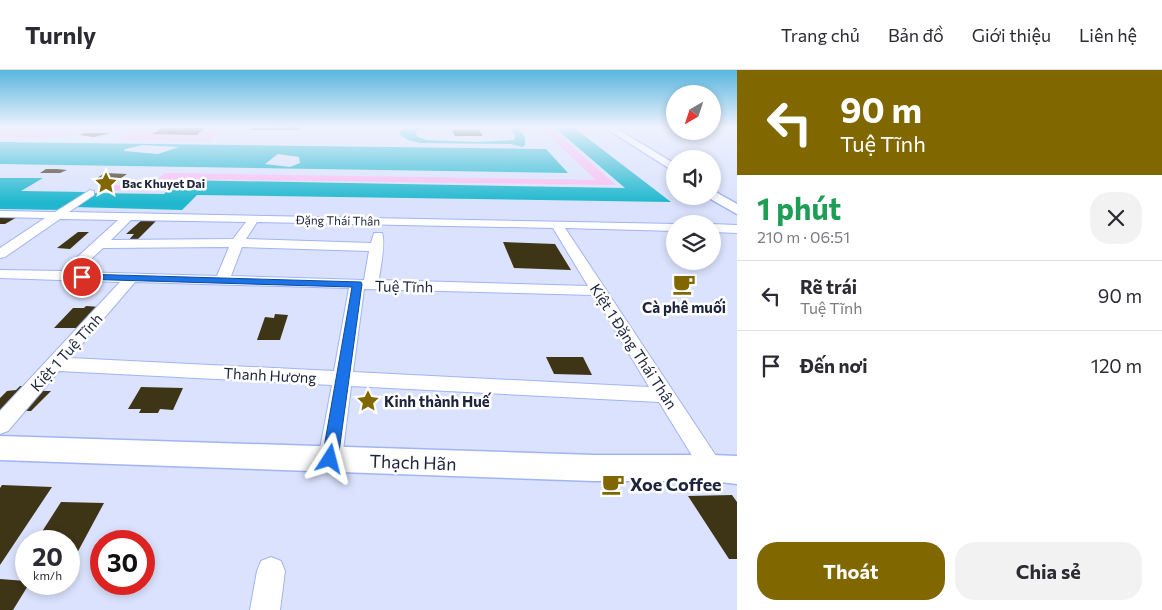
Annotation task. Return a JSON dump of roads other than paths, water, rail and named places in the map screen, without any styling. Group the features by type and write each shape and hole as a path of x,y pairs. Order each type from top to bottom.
{"street":[{"path":"648,152 666,163"},
{"path":"721,189 729,189"},
{"path":"0,254 90,193"},
{"path":"721,200 737,210"},
{"name":"Đặng Thái Thân","path":"0,214 666,227"},
{"path":"65,276 128,217"},
{"path":"222,281 237,244 254,218"},
{"path":"330,459 342,378 364,284 376,247 380,220"},
{"name":"Kiệt 1 Đặng Thái Thân","path":"556,224 665,395 724,469"},
{"path":"721,228 737,229"},
{"path":"99,244 376,247"},
{"name":"Tuệ Tĩnh","path":"0,274 598,290"},
{"name":"Kiệt 1 Tuệ Tĩnh","path":"0,425 131,278"},
{"name":"Thanh Hương","path":"55,364 665,395"},
{"name":"Thạch Hãn","path":"0,448 594,468 724,469"},
{"path":"265,610 271,571"}],"water":[{"path":"0,152 138,152 158,154 163,152 549,152 568,173 0,164","holes":["278,154 299,157 300,163 290,167 265,164"]},
{"path":"583,152 606,152 666,198 666,202 197,195 182,210 74,207 94,193 164,194 178,180 625,188"},
{"path":"0,178 43,178 21,191 86,192 62,210 0,209"}],"place":[{"name":"Bac Khuyet Dai","path":"106,183"},
{"name":"Cà phê muối","path":"684,284"},
{"name":"Kinh thành Huế","path":"368,401"},
{"name":"Xoe Coffee","path":"613,484"}]}
